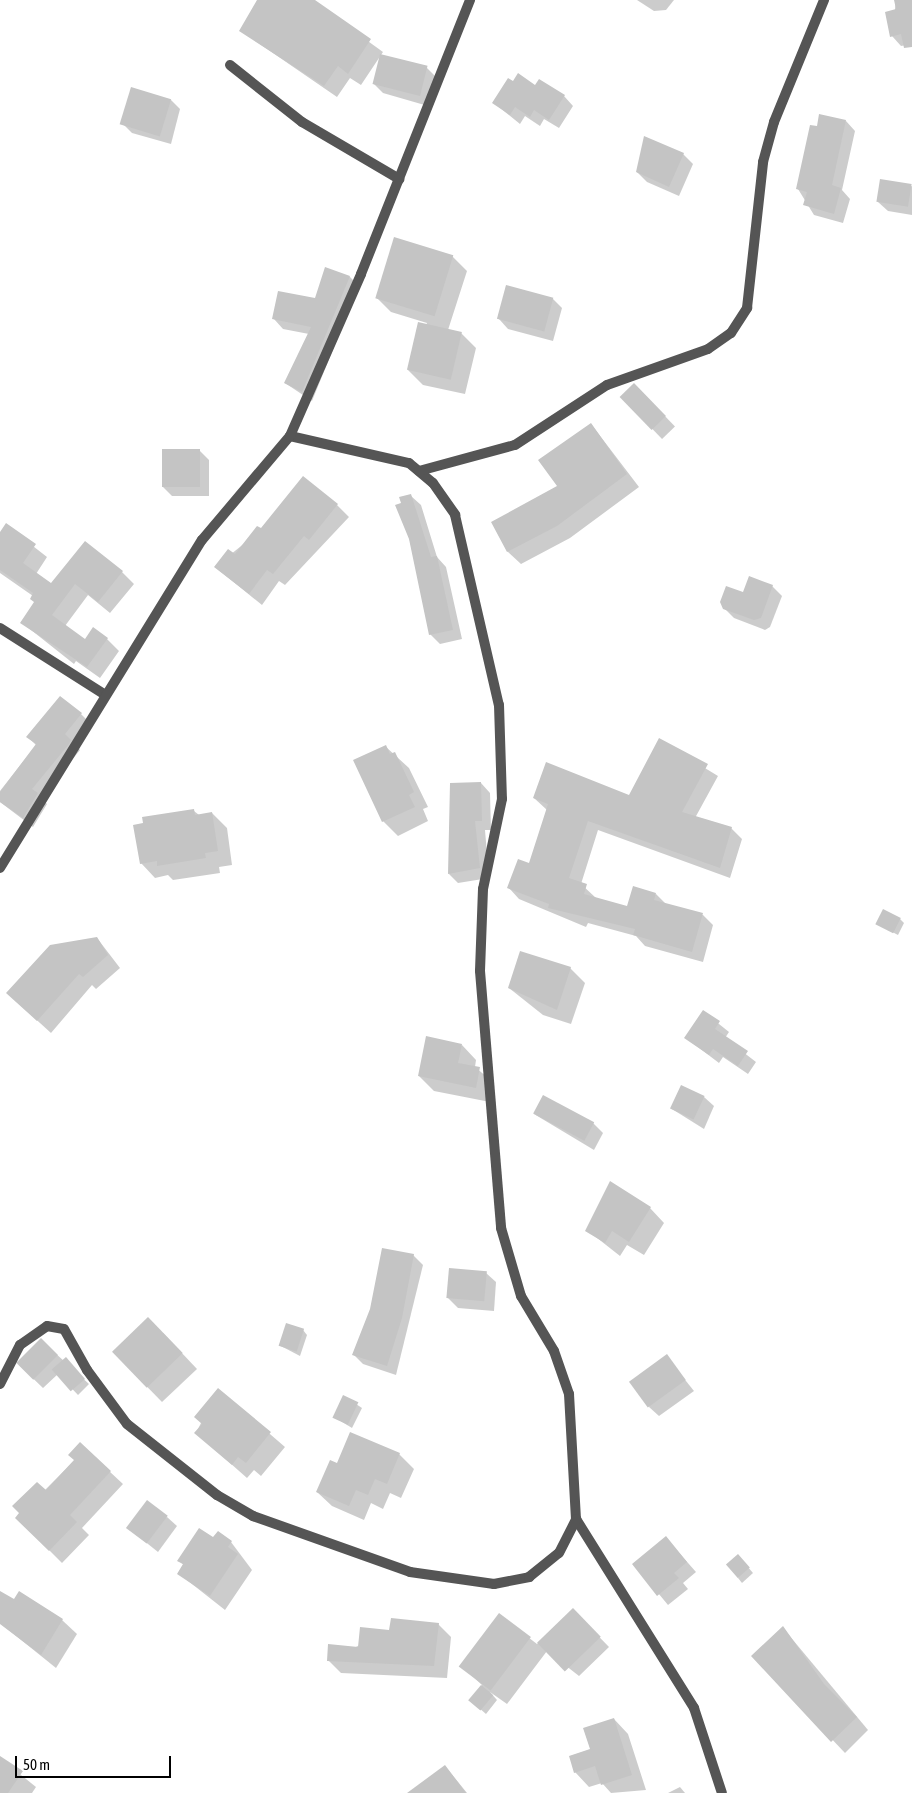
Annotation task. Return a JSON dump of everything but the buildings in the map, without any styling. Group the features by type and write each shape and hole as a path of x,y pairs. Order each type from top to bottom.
{"street":[{"path":"0,868 104,694 202,540 290,436 399,179 470,0"},
{"path":"419,471 515,445 607,385 708,349 731,334 747,308 763,162 774,122 824,0"},
{"path":"230,65 302,122 399,179"},
{"path":"290,436 409,463 433,483 454,515 499,705 502,799 483,889 480,971 500,1228 521,1296 554,1350 569,1394 576,1520 694,1708 722,1793"},
{"path":"0,628 104,694"},
{"path":"0,1384 20,1345 47,1326 64,1329 87,1370 127,1424 216,1495 253,1516 410,1572 494,1584 529,1578 559,1553 576,1520"}]}
